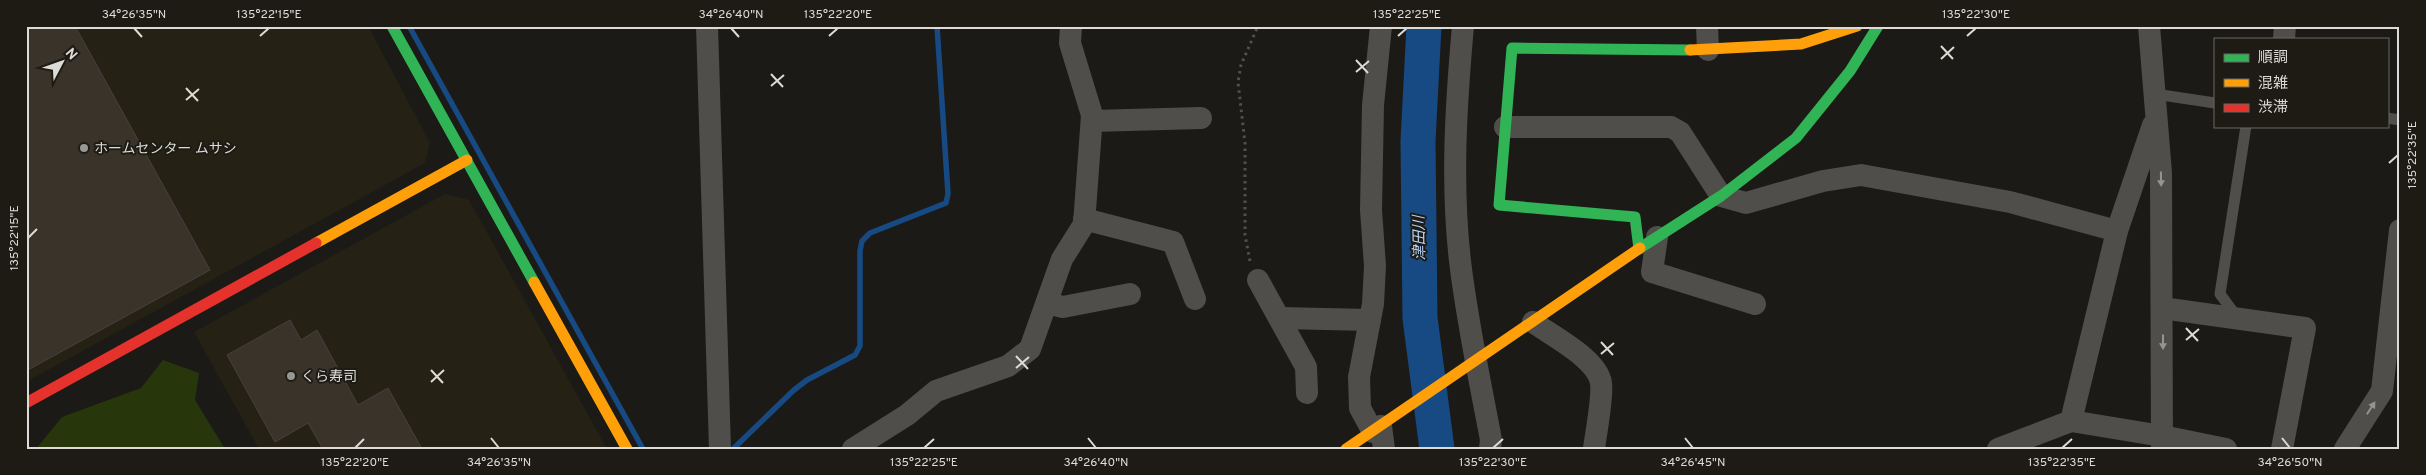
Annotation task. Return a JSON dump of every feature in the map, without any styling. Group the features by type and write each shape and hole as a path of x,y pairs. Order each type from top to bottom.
{"street":[{"path":"392,26 627,449"},
{"path":"707,26 720,449"},
{"path":"853,449 907,415 936,391 1008,366 1030,349 1062,259 1084,224 1092,114 1070,43 1071,26"},
{"path":"1379,436 1360,408 1359,377 1370,320 1375,266 1372,210 1373,105 1381,26"},
{"path":"1463,26 1455,118 1456,199 1460,261 1490,449"},
{"path":"1707,26 1708,50"},
{"path":"1755,304 1652,272 1648,243 1635,216 1499,205 1512,48 1708,50 1801,44 1857,26"},
{"path":"1346,449 1379,436 1476,362 1648,243 1721,196 1796,138 1850,71 1878,26"},
{"path":"2149,26 2161,173 2162,442"},
{"path":"2071,421 2117,231 2155,117"},
{"path":"1092,121 1201,118"},
{"path":"1506,127 1671,128 1680,132 1721,196 1746,203 1823,181 1862,175 2010,202 2087,221 2117,231"},
{"path":"26,403 467,160"},
{"path":"1084,220 1172,242 1195,299"},
{"path":"2345,449 2382,391 2400,230"},
{"path":"1258,280 1306,367 1307,394"},
{"path":"1046,303 1063,307 1130,294"},
{"path":"2162,308 2305,328 2282,449"},
{"path":"1280,318 1370,320"},
{"path":"1533,322 1584,358 1596,369 1601,383 1594,449"},
{"path":"1998,449 2071,421 2162,442 2226,449"}],"lane":[{"path":"2154,94 2214,103"},
{"path":"2238,319 2220,294 2246,128"}],"path":[{"path":"1258,26 1241,65 1238,82 1245,143 1245,235 1250,260 1258,280"}],"shaded area":[{"path":"26,26 368,26 430,143 425,163 26,382"},
{"path":"445,194 469,200 607,449 259,449 194,332"}],"green space":[{"path":"163,360 199,373 195,400 225,449 36,449 62,417 141,388"}],"building":[{"name":"ホームセンター ムサシ","path":"26,26 75,26 210,270 26,371"},
{"name":"くら寿司","path":"290,320 301,340 317,330 358,405 388,388 422,449 323,449 308,423 275,442 227,355"}],"waterway":[{"path":"409,26 643,449"},
{"path":"733,449 794,390 807,380 855,355 860,346 860,251 862,241 870,233 946,203 948,194 937,26"},
{"name":"津田川","path":"1424,26 1418,141 1420,318 1437,449"}],"traffic: fast":[{"path":"392,26 534,282"},
{"path":"1640,248 1721,196 1796,138 1850,71 1878,26"},
{"path":"1639,249 1635,217 1499,205 1512,48 1690,50"}],"traffic: slow":[{"path":"1690,50 1801,44 1857,26"},
{"path":"316,243 467,160"},
{"path":"1346,449 1640,248"},
{"path":"534,282 627,449"}],"traffic: jam":[{"path":"26,403 316,243"}],"place":[{"name":"ホームセンター ムサシ","path":"84,148"},
{"name":"くら寿司","path":"291,376"}]}
